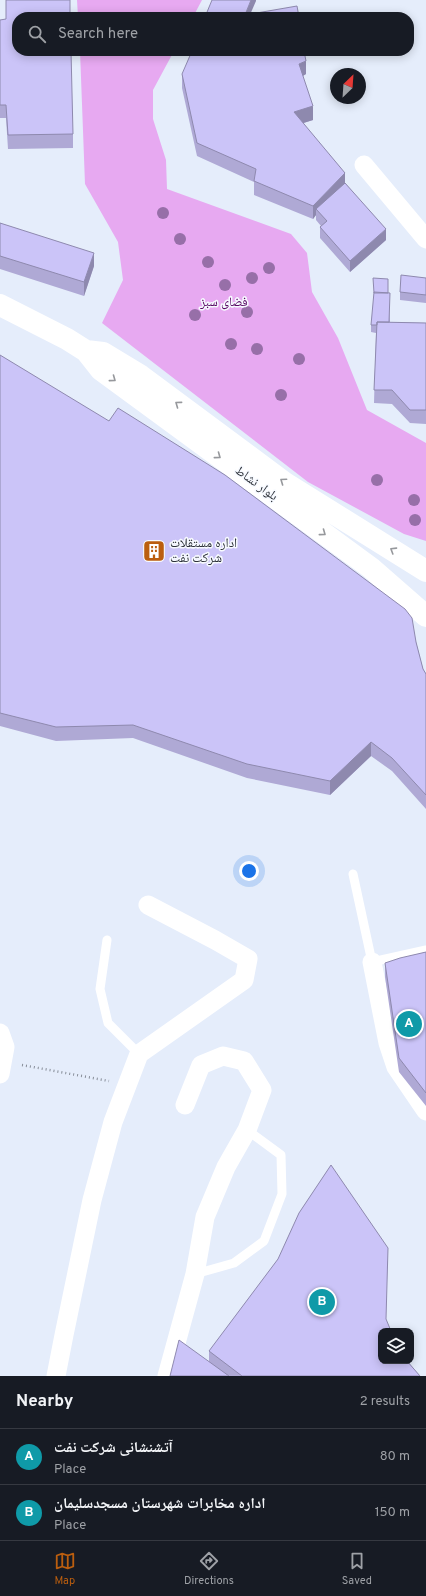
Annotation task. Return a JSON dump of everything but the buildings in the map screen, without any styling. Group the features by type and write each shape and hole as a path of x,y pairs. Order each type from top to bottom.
{"main road":[{"name":"بلوار نشاط","path":"0,305 67,339 86,351 101,370 371,568 426,616"},
{"name":"بلوار نشاط","path":"86,351 102,353 141,376 286,483 426,571"}],"street":[{"path":"364,165 426,239"},
{"path":"56,1376 92,1200 113,1122 139,1054 244,980 248,959 148,905"},
{"path":"372,962 388,1043 396,1067 426,1111"},
{"path":"0,1033 5,1047 1,1068"},
{"path":"167,1376 195,1274 205,1218 226,1167 247,1130 262,1090 244,1061 223,1056 201,1065 185,1105"}],"lane":[{"path":"353,874 372,962 426,950"},
{"path":"107,940 100,989 108,1023 139,1054"},
{"path":"195,1274 234,1263 264,1241 282,1194 281,1155 247,1130"}],"path":[{"path":"1,1068 127,1085"}],"green space":[{"path":"77,0 202,0 196,12 78,12"},
{"name":"فضای سبز","path":"80,56 171,56 153,90 153,119 166,160 167,189 291,234 307,253 312,292 338,338 367,410 426,443 426,541 404,534 308,482 102,323 123,280 118,242 85,184"}],"place":[{"name":"اداره مستقلات شرکت نفت","path":"154,551"},
{"name":"آتشنشانی شرکت نفت","path":"409,1024"},
{"name":"اداره مخابرات شهرستان مسجدسلیمان","path":"322,1302"}]}
